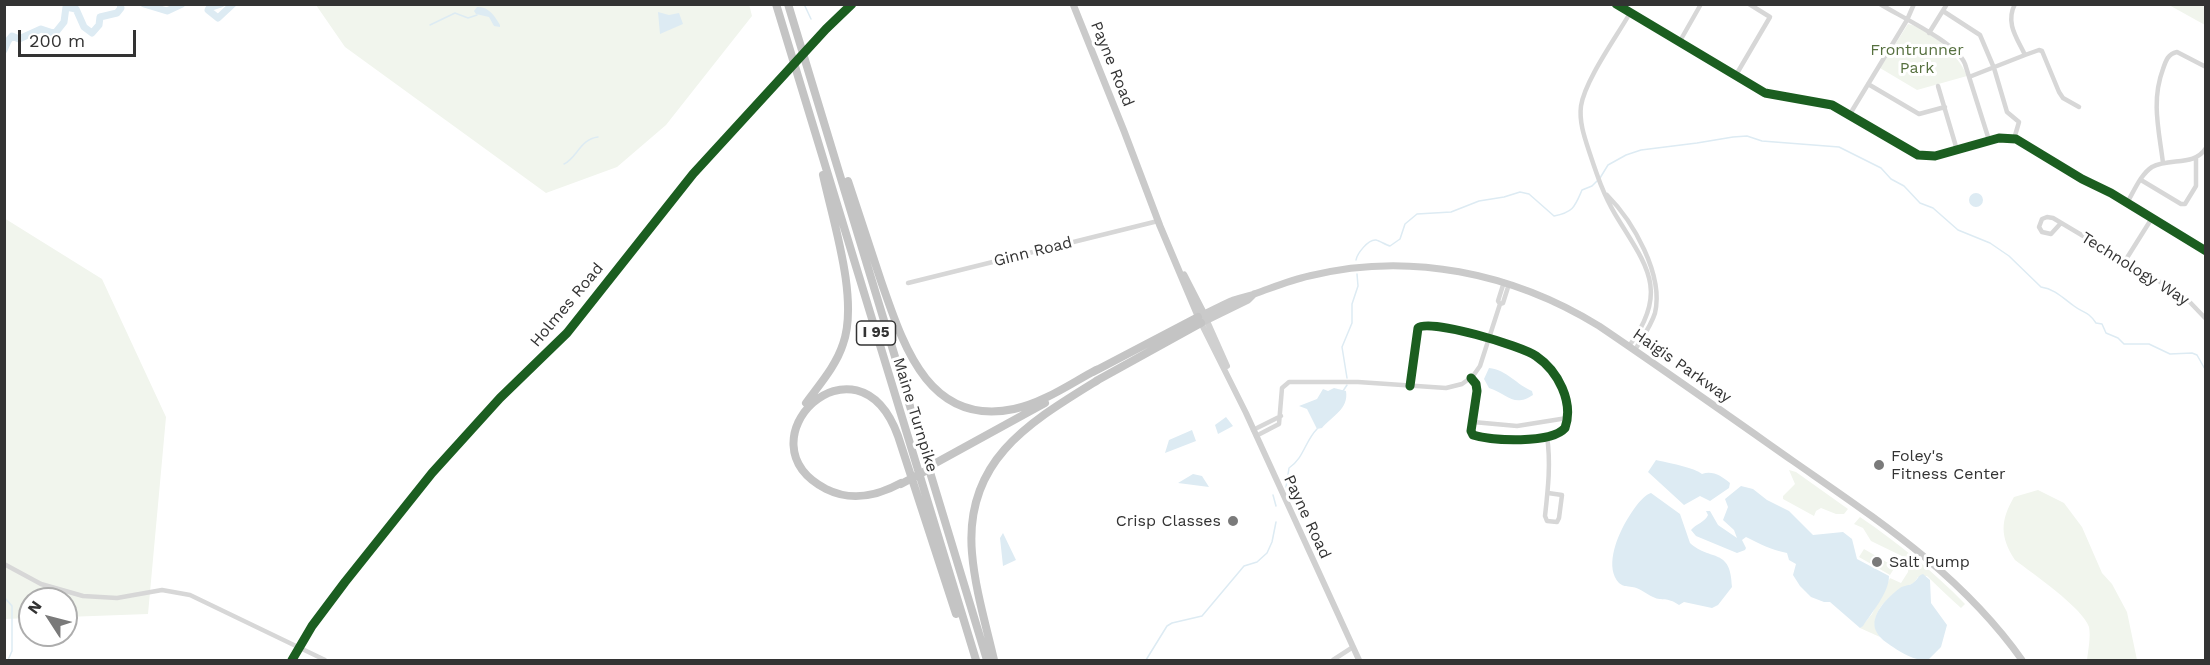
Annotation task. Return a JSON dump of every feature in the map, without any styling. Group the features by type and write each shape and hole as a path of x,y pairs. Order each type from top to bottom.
{"highway":[{"name":"Maine Turnpike","path":"776,4 976,660"},
{"name":"Maine Turnpike","path":"788,4 987,660"},
{"path":"818,103 901,337 915,366 933,388 949,399 966,407 985,411 1003,411 1022,407 1202,319"},
{"path":"814,129 847,282 849,319 838,356 803,407 792,433 793,451 800,469 820,488 838,495 856,498 875,496 901,484 1033,410 1096,370"},
{"path":"994,660 972,554 972,523 980,491 996,460 1013,439 1033,422 1098,380 1202,319"},
{"path":"933,466 1098,380"},
{"path":"901,484 874,494 855,496 832,492 812,480 800,465 794,447 796,428 804,411 810,404 826,394 844,390 863,393 879,403 885,410 898,436 959,620 967,630"}],"main road":[{"name":"Payne Road","path":"1073,4 1187,293 1202,319"},
{"name":"Haigis Parkway","path":"1202,319 1278,285 1320,273 1374,267 1412,266 1475,274 1544,296 1576,312 1632,348 1905,539 1960,588 1994,624 2022,660"}],"street":[{"name":"Holmes Road","path":"292,660 345,582 422,486 492,406 567,333 693,174 781,77 852,4"},
{"path":"1616,4 1765,93 1825,103 1850,114 1918,155 1932,157 1989,140 2005,137 2014,139 2205,250"},
{"path":"1680,41 1701,4"},
{"path":"1736,75 1770,17 1749,4"},
{"path":"1880,4 1959,53 1964,60 1989,140"},
{"path":"1850,114 1907,20 1914,4"},
{"path":"1929,33 1947,4"},
{"path":"2015,4 2011,14 2011,23 2025,55"},
{"path":"1943,11 1980,35 1994,68 2007,112 2019,122 2014,139"},
{"path":"1630,13 1590,82 1581,104 1584,137 1604,192 1614,213 1643,258 1651,283 1651,298 1645,321 1632,348"},
{"path":"1969,77 2038,50 2042,51 2058,92 2063,98 2079,107"},
{"path":"2163,163 2156,102 2158,85 2167,59 2170,54 2177,52 2205,67"},
{"path":"1868,84 1919,114 1945,107"},
{"path":"1938,86 1957,150"},
{"path":"2141,180 2181,204 2185,204 2196,188 2196,159 2205,148"},
{"path":"2127,203 2151,168 2163,163 2196,159"},
{"path":"2048,216 2061,223 2051,234 2042,232 2039,227 2041,221 2048,216"},
{"path":"2125,261 2152,218"},
{"name":"Ginn Road","path":"908,283 1158,221"},
{"name":"Technology Way","path":"2061,223 2187,298 2205,320"},
{"path":"1254,433 1281,417 1282,388 1289,382 1358,381 1450,388 1462,384 1471,378 1480,366 1500,304 1498,301 1506,283"},
{"name":"Payne Road","path":"1202,319 1359,660"},
{"path":"1410,386 1416,333 1419,326 1449,327 1531,352 1542,360 1563,386 1567,418 1565,428 1561,432 1547,436 1515,440 1475,436 1472,432 1477,389 1471,378"},
{"path":"1473,422 1513,426 1567,418"},
{"path":"1547,436 1550,470 1548,493 1546,519 1557,522 1562,495 1548,493"},
{"path":"4,564 41,584 82,596 117,598 162,590 190,595 325,660"},
{"path":"1333,660 1353,647"}],"green space":[{"path":"749,4 752,16 666,125 617,167 546,193 345,47 316,5"},
{"path":"2169,5 2205,5 2205,25"},
{"name":"Frontrunner Park","path":"1908,24 1925,31 1943,44 1958,60 1967,76 1917,90 1880,68"},
{"path":"4,218 102,279 166,417 148,614 78,617 78,587 18,587 18,618 5,619"},
{"path":"1789,470 1796,472 1848,509 1844,514 1836,514 1821,508 1814,516 1783,499 1783,496 1795,484"},
{"path":"2038,490 2064,503 2082,527 2102,573 2112,584 2127,612 2137,660 2087,660 2090,631 2085,619 2056,591 2015,560 2010,552 2004,536 2004,521 2009,506 2014,497"},
{"path":"1860,517 1915,558 1965,604 1961,608 1927,576 1918,577 1914,583 1898,591 1883,604 1875,620 1880,637 1860,628 1872,614 1890,578 1901,583 1908,572 1909,563 1904,557 1871,541 1863,528 1854,524"},
{"name":"Salt Pump","path":"1864,549 1895,567 1890,575 1859,557"}],"shaded area":[{"path":"477,7 491,12 500,27 494,26 489,17 476,14 474,11"},
{"path":"658,12 669,15 679,13 683,24 660,34"},
{"path":"1976,193 1981,195 1983,200 1981,205 1976,207 1971,205 1969,200 1971,195"},
{"path":"1489,368 1507,375 1532,391 1533,395 1526,399 1515,400 1489,388 1484,379"},
{"path":"1334,388 1346,391 1345,403 1322,428 1317,429 1307,409 1299,406 1317,399 1323,389 1328,391"},
{"path":"1226,417 1233,426 1218,434 1215,425"},
{"path":"1192,430 1196,441 1165,453 1169,440"},
{"path":"1656,460 1687,467 1702,474 1717,474 1730,483 1729,488 1710,501 1700,496 1684,505 1648,472"},
{"path":"1193,474 1202,476 1209,487 1178,483"},
{"path":"1741,486 1753,489 1767,500 1789,511 1813,535 1843,532 1852,539 1857,559 1889,576 1883,596 1863,626 1860,628 1830,602 1811,597 1793,575 1796,564 1789,560 1787,553 1746,537 1742,540 1745,550 1737,553 1696,536 1691,530 1707,517 1706,511 1710,511 1718,525 1737,538 1734,530 1723,520 1728,507 1725,499"},
{"path":"1651,493 1680,514 1690,543 1718,557 1728,566 1732,587 1718,605 1712,608 1684,602 1679,605 1622,585 1615,577 1613,554 1621,531 1643,498"},
{"path":"1003,533 1016,560 1003,566 1000,538"},
{"path":"1923,574 1930,580 1931,603 1947,625 1941,647 1928,660 1914,658 1897,650 1879,636 1875,625 1877,613 1885,601 1900,588 1915,582"}],"waterway":[{"path":"4,50 12,36 19,39 41,29 56,32 64,22 66,7 76,9 84,27 92,33 99,25 100,17 117,13 121,8 120,4"},
{"path":"144,4 167,11 182,4"},
{"path":"221,4 208,10 218,18 233,4"},
{"path":"804,4 811,19"},
{"path":"430,25 455,13 468,18 477,15"},
{"path":"1600,178 1608,165 1641,150 1733,137 1747,136 1762,141 1839,147 1881,168 1891,179 1904,186 1920,203 1933,208 1958,230 1990,243 2009,256 2041,287 2055,292 2088,314 2096,323 2102,324 2106,333 2118,338 2124,344 2149,344 2170,354 2192,353 2197,355 2206,371"},
{"path":"564,164 587,141 598,137"},
{"path":"1356,260 1366,244 1373,240 1390,246 1400,239 1405,224 1417,214 1451,212 1479,201 1520,192 1529,194 1554,216 1570,210 1582,190 1597,181"},
{"path":"1347,378 1342,347 1352,323 1352,304 1358,286 1357,274"},
{"path":"1343,391 1347,385"},
{"path":"1286,487 1289,468 1298,459 1317,429"},
{"path":"1273,495 1276,506"},
{"path":"1146,660 1167,626 1202,616 1244,566 1257,562 1267,553 1276,522"},
{"path":"4,597 12,606 12,651 8,660"}],"cycle path":[{"path":"292,660 312,626 432,473 500,398 567,333 693,174 826,29 852,4"},
{"path":"1616,4 1765,93 1832,105 1918,155 1935,156 1999,138 2016,139 2206,251"},
{"path":"1410,386 1418,328 1439,327 1476,334 1527,352 1544,362 1557,379 1566,398 1565,428 1558,433 1535,439 1507,440 1473,435 1471,431 1477,391 1476,384 1471,378"}],"place":[{"name":"Foley's Fitness Center","path":"1879,465"},
{"name":"Crisp Classes","path":"1233,521"},
{"name":"Salt Pump","path":"1877,562"}]}
